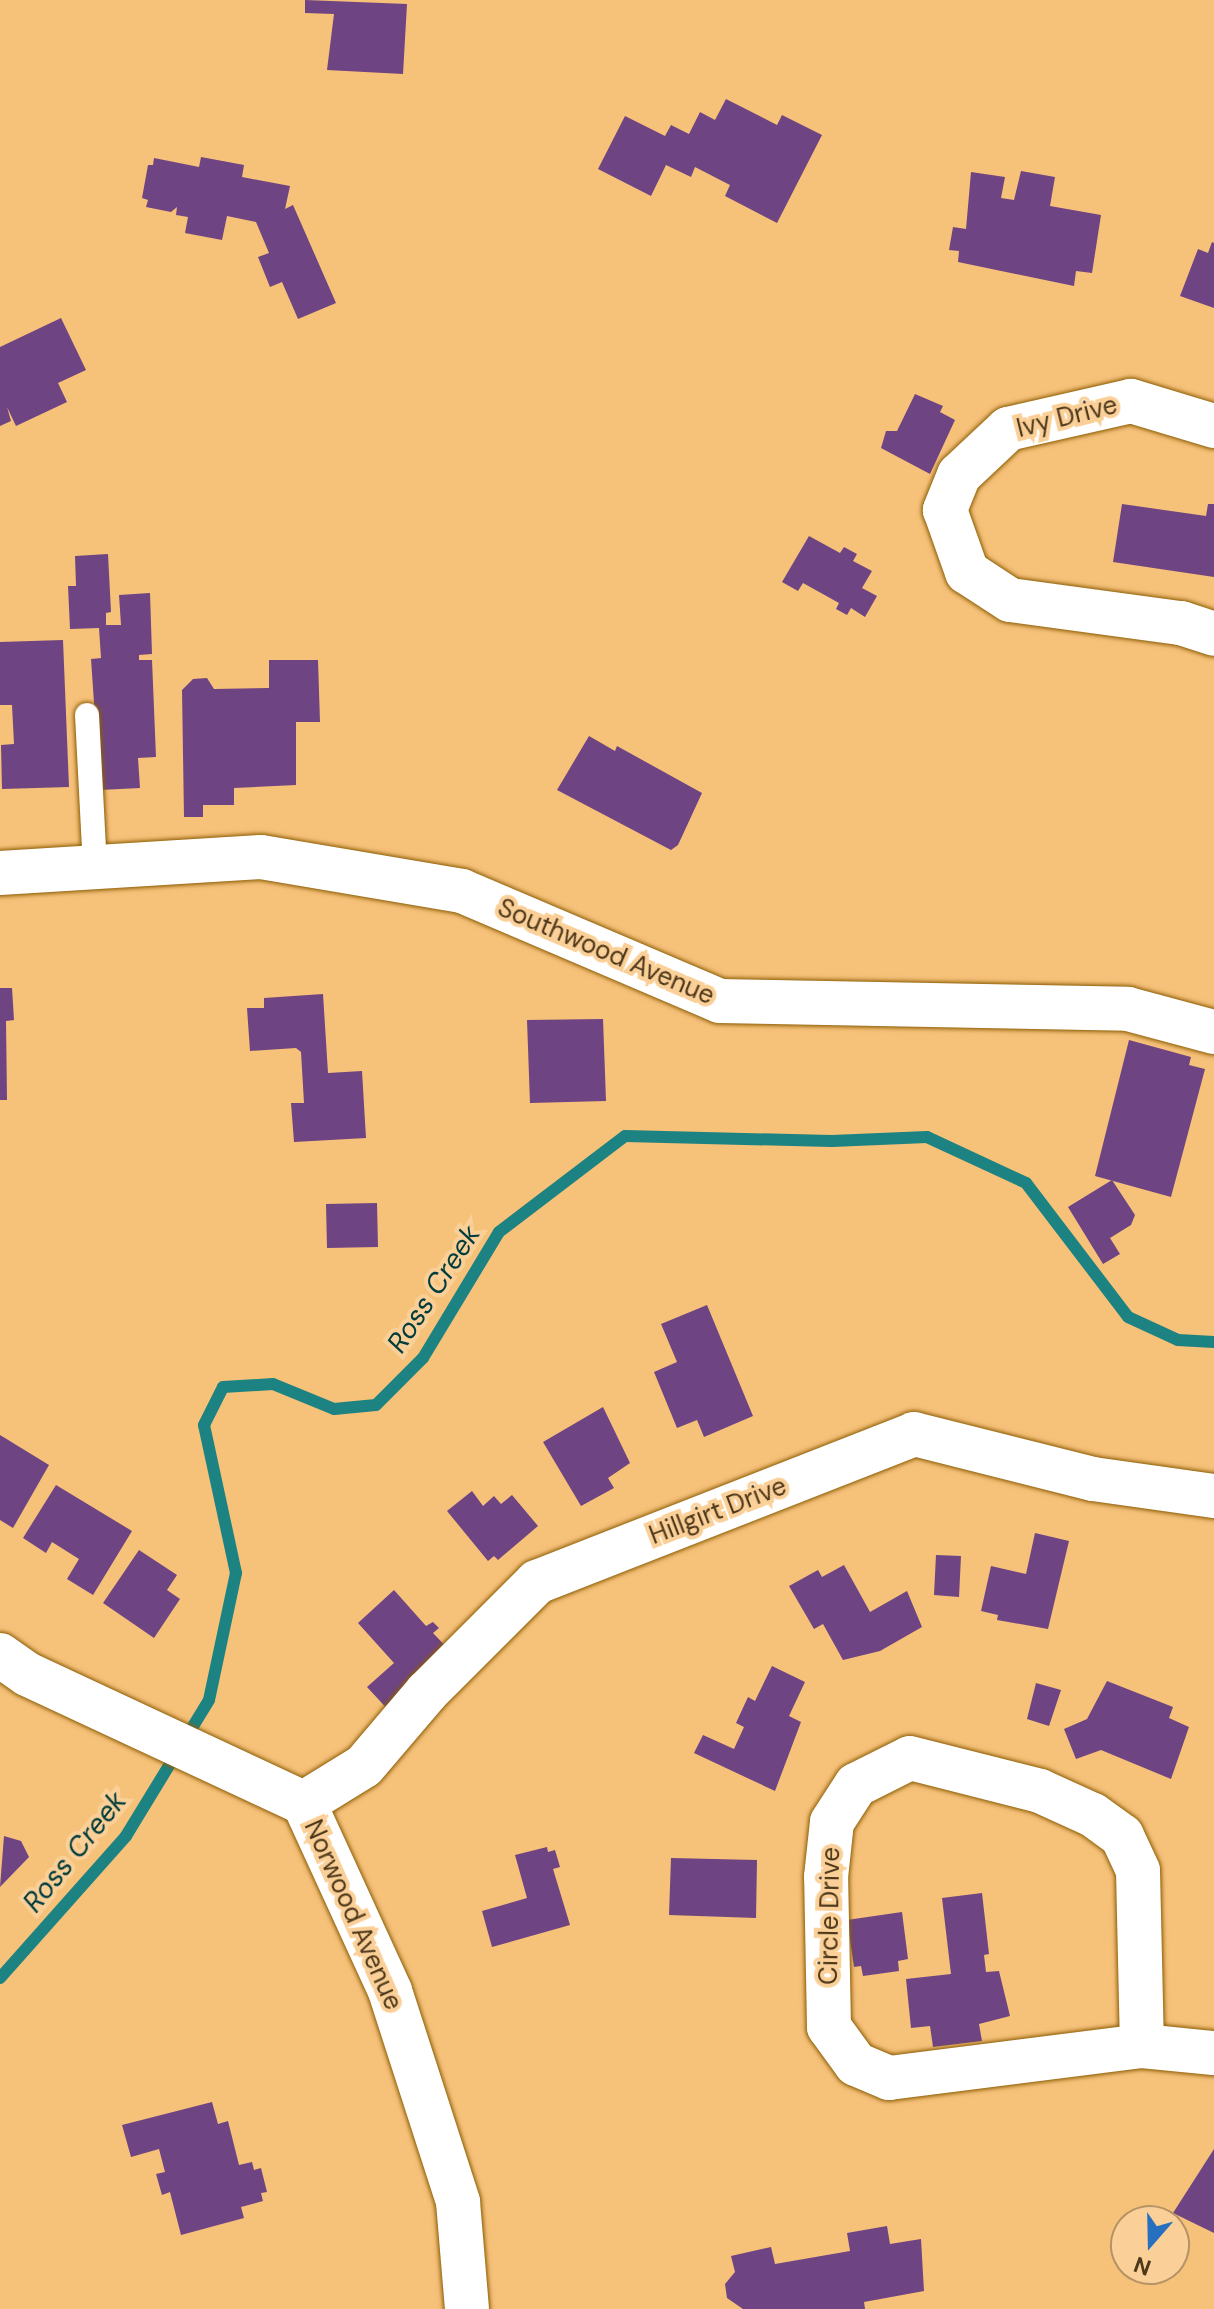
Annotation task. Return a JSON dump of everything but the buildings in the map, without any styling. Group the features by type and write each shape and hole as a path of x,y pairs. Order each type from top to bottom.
{"street":[{"name":"Ivy Drive","path":"1214,426 1131,401 1008,429 959,475 945,510 967,572 1010,600 1181,623 1214,634"},
{"name":"Southwood Avenue","path":"0,873 261,857 462,891 720,1001 1128,1009 1214,1032"},
{"path":"1128,1009 1214,1011"},
{"name":"Hillgirt Drive","path":"304,1803 364,1766 427,1692 537,1582 914,1434 1093,1479 1214,1496"},
{"name":"Norwood Avenue","path":"0,1655 27,1674 231,1765 304,1803 400,2021 458,2202 467,2309"},
{"name":"Circle Drive","path":"1142,2046 1138,1871 1122,1836 1093,1815 1040,1791 910,1758 856,1785 832,1822 826,1877 829,2027 856,2064 889,2078 1142,2046 1214,2053"}],"lane":[{"path":"87,715 95,867"}],"waterway":[{"name":"Ross Creek","path":"0,1978 126,1836 209,1700 236,1573 204,1425 223,1387 273,1384 334,1409 376,1405 423,1358 499,1232 625,1136 832,1141 927,1137 1026,1183 1128,1317 1178,1340 1214,1342"}]}
